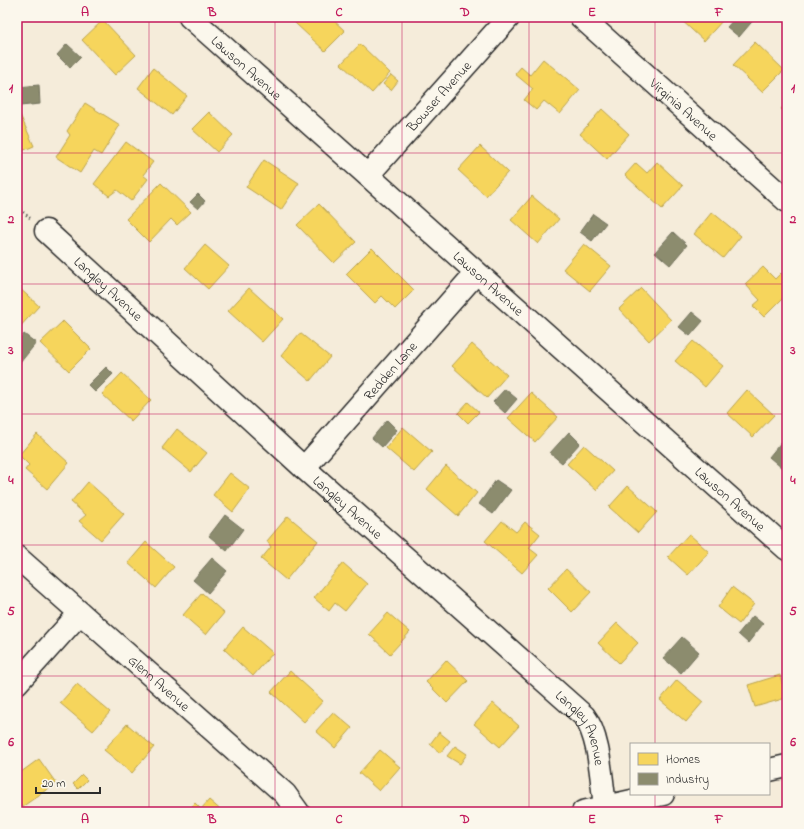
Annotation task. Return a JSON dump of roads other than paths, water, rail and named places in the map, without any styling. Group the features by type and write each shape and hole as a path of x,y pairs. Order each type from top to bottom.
{"street":[{"name":"Lawson Avenue","path":"190,17 787,549"},
{"name":"Bowser Avenue","path":"368,175 509,17"},
{"name":"Virginia Avenue","path":"581,17 787,201"},
{"name":"Langley Avenue","path":"46,231 304,468 584,716 592,731 602,774 606,810"},
{"name":"Redden Lane","path":"304,468 476,273"},
{"name":"Glenn Avenue","path":"17,557 280,790 298,812"},
{"path":"17,684 80,613"},
{"path":"770,770 787,766"},
{"path":"583,812 606,810 659,795"}]}
